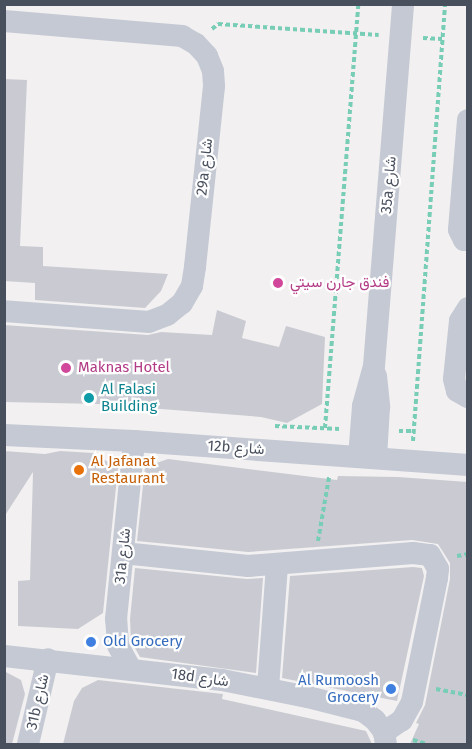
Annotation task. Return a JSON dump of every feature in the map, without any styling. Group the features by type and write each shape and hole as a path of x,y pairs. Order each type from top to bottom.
{"street":[{"name":"35a شارع","path":"368,457 363,406 374,366 404,4"},
{"path":"4,21 166,34 182,36 196,44"},
{"name":"29a شارع","path":"4,310 149,322 167,315 182,303 192,286 195,267 214,86 213,70 207,56 196,44"},
{"path":"468,120 459,230 464,240 468,240"},
{"path":"468,308 460,321 454,379 457,392 468,397"},
{"name":"12b شارع","path":"4,435 134,441 468,465"},
{"name":"31a شارع","path":"130,668 121,651 116,632 134,441"},
{"path":"123,553 219,565 277,566 422,552 435,561 437,578 408,712 385,738"},
{"path":"267,688 277,566"},
{"name":"18d شارع","path":"4,656 130,668 267,688 363,711 375,720 385,738"},
{"name":"31b شارع","path":"28,744 48,659"}],"path":[{"path":"325,428 358,4"},
{"path":"412,461 445,4"},
{"path":"196,44 218,24 442,39"},
{"path":"314,562 333,456"},
{"path":"415,686 468,695"}],"building":[{"path":"4,79 27,80 20,246 43,247 43,266 168,274 161,291 145,308 35,300 35,283 4,281"},
{"path":"217,310 246,321 242,338 279,347 286,326 325,337 322,404 287,423 261,417 98,404 4,402 4,325 148,335 161,332 212,335"},
{"path":"4,451 45,454 60,451 93,453 118,468 103,613 78,629 18,626 18,581 30,580 33,472 4,517"},
{"path":"168,459 337,480 338,476 468,482 468,744 410,744 419,724 416,723 425,705 450,579 450,563 438,544 412,540 248,552 137,541 145,467"},
{"path":"135,568 247,579 263,578 256,673 140,657 131,641 130,619"},
{"path":"422,568 424,576 397,701 282,678 290,576"},
{"path":"4,671 21,680 25,694 12,744 4,744"},
{"path":"98,680 223,694 222,699 366,731 372,744 63,744 74,701 82,688"}],"place":[{"name":"فندق جارن سيتي","path":"278,283"},
{"name":"Maknas Hotel","path":"66,368"},
{"name":"Al Falasi Building","path":"89,398"},
{"name":"Al Jafanat Restaurant","path":"79,470"},
{"name":"Old Grocery","path":"91,642"},
{"name":"Al Rumoosh Grocery","path":"391,689"}]}
